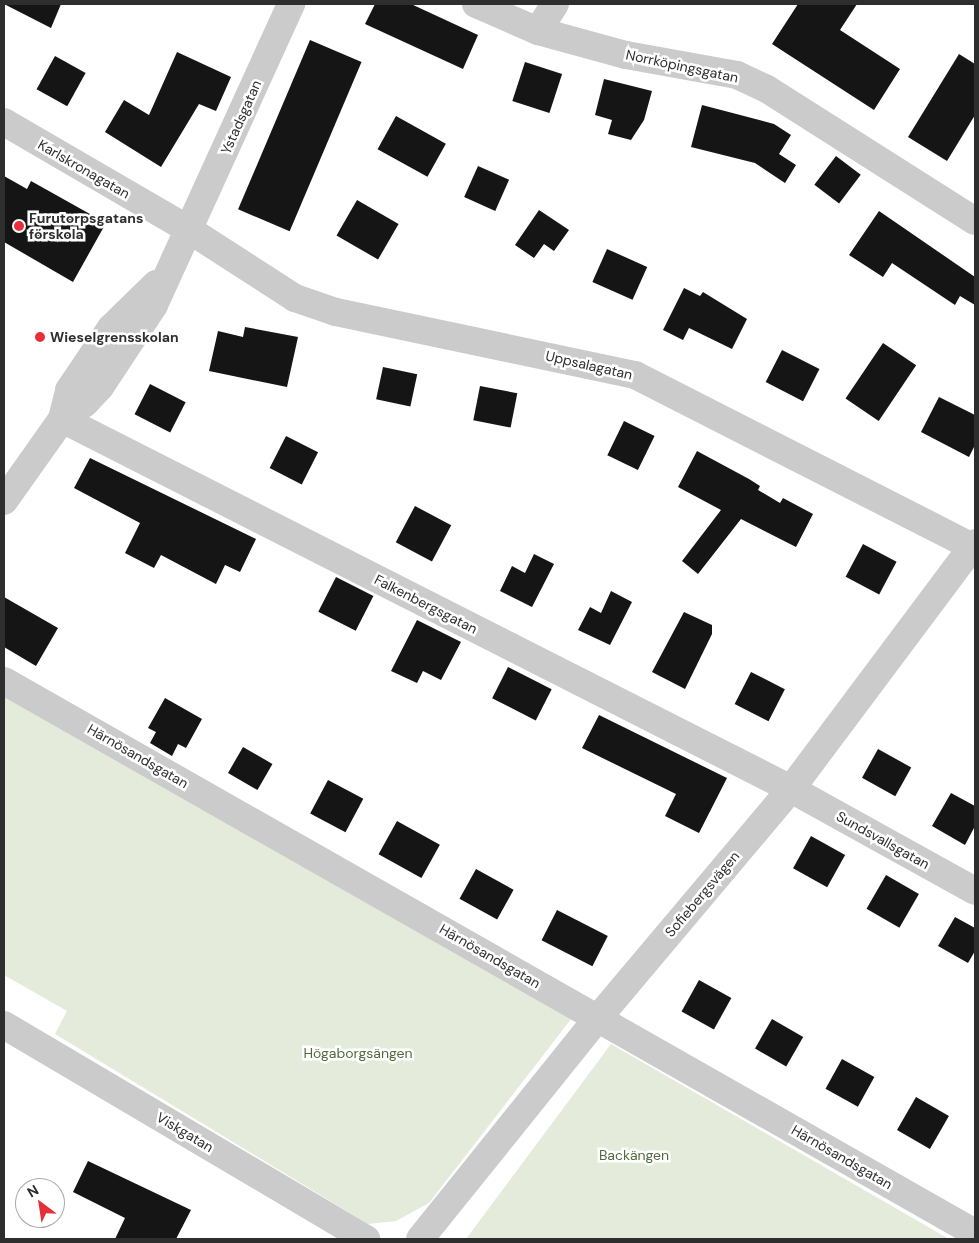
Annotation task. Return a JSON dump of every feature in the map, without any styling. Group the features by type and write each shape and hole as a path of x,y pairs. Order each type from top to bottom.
{"street":[{"name":"Ystadsgatan","path":"62,419 69,390 111,328 167,272 191,231 290,4"},
{"name":"Norrköpingsgatan","path":"476,4 538,31 626,55 737,75 767,89 975,221"},
{"path":"538,31 555,4"},
{"name":"Karlskronagatan","path":"4,122 191,231"},
{"name":"Uppsalagatan","path":"191,231 294,298 336,312 635,375 974,545"},
{"path":"4,501 62,419"},
{"name":"Falkenbergsgatan","path":"62,419 791,789"},
{"name":"Sofiebergsvägen","path":"420,1239 598,1018 791,789 974,545"},
{"name":"Härnösandsgatan","path":"4,681 975,1233"},
{"name":"Sundsvallsgatan","path":"791,789 975,891"},
{"name":"Viskgatan","path":"4,1025 366,1239"}],"green space":[{"name":"Högaborgsängen","path":"4,692 575,1014 429,1203 396,1221 368,1224 55,1034 67,1011 4,975"},
{"name":"Backängen","path":"611,1044 949,1239 466,1239"}],"building":[{"path":"4,4 61,4 51,28"},
{"path":"375,4 411,4 478,35 463,69 365,24"},
{"path":"798,4 857,4 840,30 900,69 874,110 772,44"},
{"path":"310,40 362,62 290,231 238,209"},
{"path":"177,52 231,77 216,111 199,104 161,167 105,132 124,100 149,115"},
{"path":"959,54 975,64 975,115 947,161 908,137"},
{"path":"55,56 86,73 67,106 37,89"},
{"path":"525,62 562,74 549,113 512,101"},
{"path":"604,79 652,91 644,120 631,140 608,134 612,120 595,115"},
{"path":"702,105 774,124 791,135 779,154 796,165 785,183 755,163 691,147"},
{"path":"396,116 446,144 427,177 378,149"},
{"path":"836,156 861,175 839,203 814,185"},
{"path":"478,166 509,180 495,211 464,197"},
{"path":"4,176 27,189 31,181 106,223 73,282 4,242"},
{"path":"357,200 399,224 378,260 336,236"},
{"path":"539,210 569,230 554,251 544,244 534,258 515,245"},
{"path":"879,211 975,277 975,305 960,296 955,305 892,263 883,277 849,255"},
{"path":"607,249 647,267 633,300 592,282"},
{"path":"684,288 700,296 703,292 747,319 732,349 689,328 683,340 663,330"},
{"path":"245,327 298,337 287,387 209,371 218,331 243,337"},
{"path":"883,343 916,365 879,421 846,399"},
{"path":"782,350 819,369 803,401 766,382"},
{"path":"383,367 417,374 410,407 376,399"},
{"path":"150,384 186,402 170,432 135,414"},
{"path":"480,386 517,393 511,428 473,420"},
{"path":"939,397 975,415 975,445 969,457 921,432"},
{"path":"624,421 655,436 638,470 607,455"},
{"path":"286,436 318,452 302,484 270,468"},
{"path":"697,451 749,479 760,486 758,490 780,503 783,498 813,514 796,547 741,519 698,574 682,561 721,510 678,487"},
{"path":"90,458 256,539 240,572 225,565 216,584 161,555 154,568 125,553 140,523 74,488"},
{"path":"415,506 451,525 432,561 396,542"},
{"path":"863,544 897,562 879,595 846,577"},
{"path":"534,554 554,564 532,607 500,591 512,566 525,573"},
{"path":"336,577 373,596 356,631 318,612"},
{"path":"611,591 632,602 610,645 578,630 590,607 601,613"},
{"path":"4,597 58,628 36,666 4,647"},
{"path":"684,612 712,625 712,634 685,689 652,672"},
{"path":"417,620 461,642 441,680 423,671 417,683 391,671"},
{"path":"508,667 552,689 536,720 492,698"},
{"path":"751,672 785,689 769,721 735,704"},
{"path":"165,698 202,719 186,748 178,744 172,756 150,743 156,732 148,728"},
{"path":"599,715 727,778 699,833 665,816 676,794 582,748"},
{"path":"243,747 272,764 257,790 228,773"},
{"path":"878,749 911,767 895,796 862,778"},
{"path":"328,780 363,799 345,832 310,814"},
{"path":"951,793 975,806 975,826 965,845 932,826"},
{"path":"397,821 440,845 421,878 379,854"},
{"path":"811,836 845,855 827,887 793,868"},
{"path":"476,869 514,890 497,920 460,899"},
{"path":"886,875 919,894 899,928 866,909"},
{"path":"557,910 608,936 592,966 542,940"},
{"path":"955,917 975,928 975,951 968,963 938,946"},
{"path":"699,980 731,998 714,1029 682,1011"},
{"path":"772,1019 803,1037 786,1066 755,1048"},
{"path":"842,1059 874,1077 858,1107 826,1089"},
{"path":"916,1097 949,1116 930,1149 897,1130"},
{"path":"88,1161 191,1210 176,1239 115,1239 125,1218 73,1192"}],"place":[{"name":"Furutorpsgatans förskola","path":"19,226"},
{"name":"Wieselgrensskolan","path":"40,337"}]}
